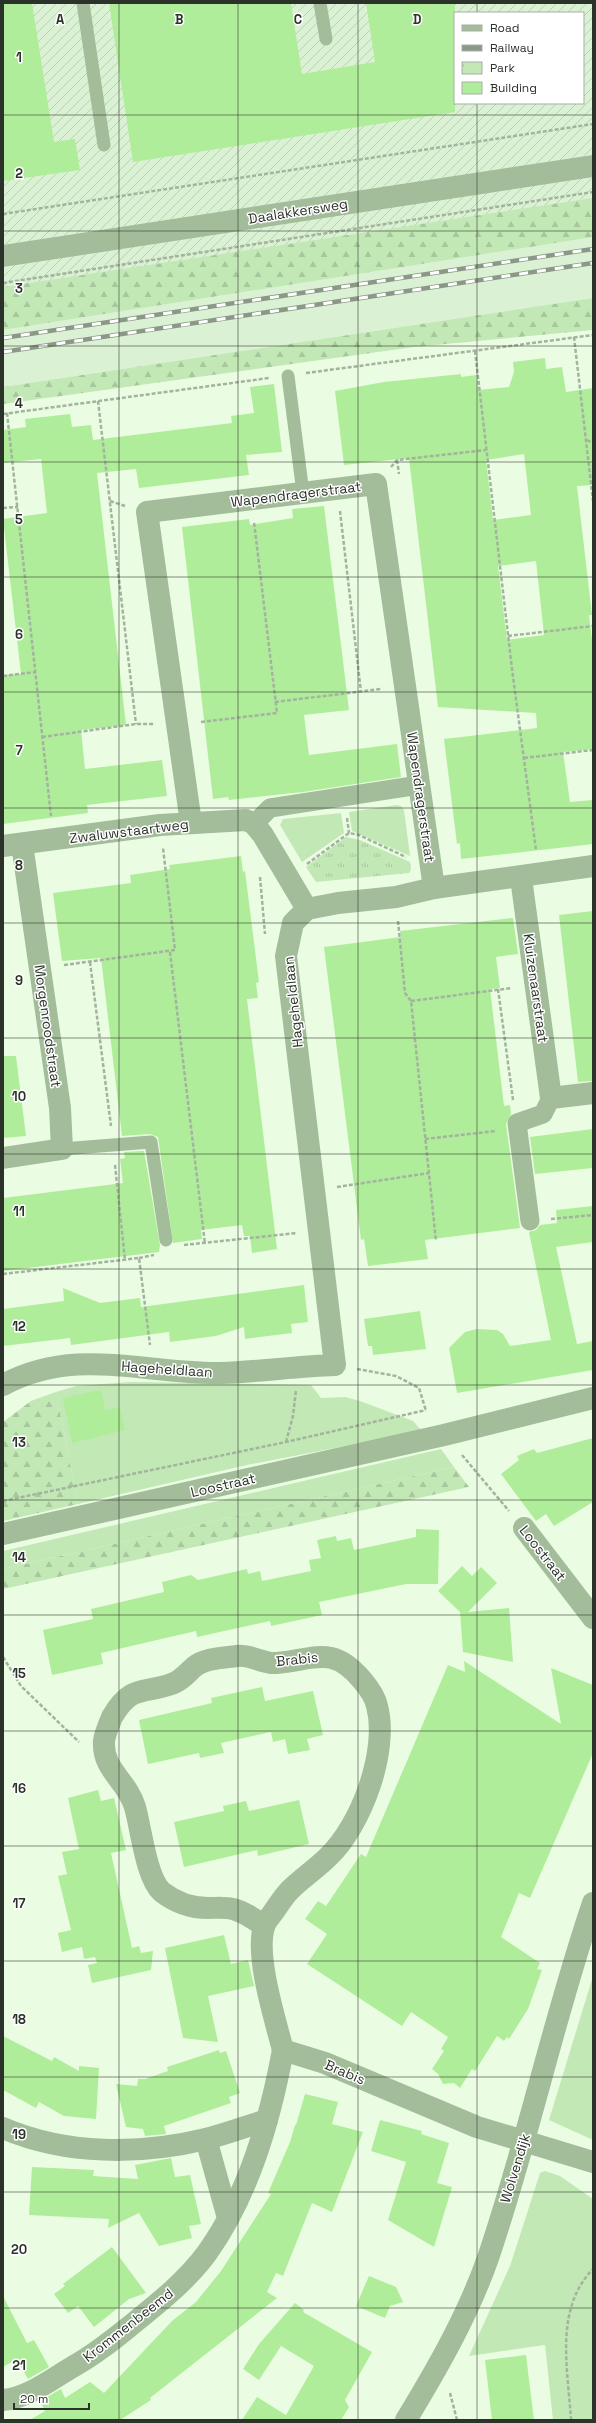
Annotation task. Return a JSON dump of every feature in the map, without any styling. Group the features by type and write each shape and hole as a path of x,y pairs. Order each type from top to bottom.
{"street":[{"name":"Daalakkersweg","path":"3,256 593,166"},
{"name":"Wapendragerstraat","path":"191,823 147,512 376,484 434,888"},
{"path":"419,785 270,808 254,824 288,875 307,909 338,902 396,897 434,888 530,876 593,866"},
{"name":"Zwaluwstaartweg","path":"13,845 191,823 246,820 254,824"},
{"name":"Morgenroodstraat","path":"13,845 40,968 60,1108 62,1149"},
{"name":"Kluizenaarstraat","path":"530,876 537,984 551,1098"},
{"name":"Hageheldlaan","path":"3,1385 18,1377 47,1367 79,1363 220,1373 294,1366 335,1365 286,956 293,923 307,909"},
{"path":"530,1221 517,1123 542,1114 551,1098 593,1093"},
{"path":"3,1158 62,1149"},
{"name":"Loostraat","path":"3,1534 444,1435 593,1398"},
{"name":"Loostraat","path":"524,1528 593,1618"},
{"name":"Brabis","path":"240,1655 275,1663 308,1656 327,1656 344,1662 356,1672 377,1703 380,1725 380,1746 375,1773 347,1833 330,1856 289,1891 264,1926 248,1915 232,1908 201,1908 179,1902 159,1890 150,1869 133,1801 125,1785 108,1766 104,1752 104,1737 120,1704 127,1696 143,1689 173,1683 204,1661 240,1655"},
{"name":"Wolvendijk","path":"406,2420 442,2360 487,2259 523,2141 570,1971 593,1904"},
{"path":"264,1926 264,1968 283,2050"},
{"name":"Brabis","path":"283,2050 325,2063 477,2127 593,2162"},
{"name":"Krommenbeemd","path":"3,2400 13,2399 33,2390 94,2355 166,2297 207,2253 228,2218 257,2152 267,2120 283,2050"},
{"path":"3,2128 45,2142 82,2149 115,2150 155,2148 206,2139 267,2120"},
{"path":"206,2139 228,2218"}],"lane":[{"path":"83,3 104,145"},
{"path":"320,3 326,39"},
{"path":"288,376 303,493"},
{"path":"62,1149 151,1142 166,1240"}],"path":[{"path":"3,214 593,124"},
{"name":"Daalakkersweg","path":"3,283 593,192"},
{"path":"574,337 593,501"},
{"path":"474,351 524,758 530,876"},
{"path":"98,401 136,724"},
{"path":"7,413 54,840"},
{"path":"586,440 593,443"},
{"path":"376,484 397,460 486,450"},
{"path":"337,489 361,692"},
{"path":"42,737 136,724 177,724 277,713 251,499"},
{"path":"3,508 18,507"},
{"path":"508,636 593,626"},
{"path":"3,676 36,672"},
{"path":"275,702 361,692 405,685"},
{"path":"524,758 593,750"},
{"path":"40,968 170,952 175,950 160,826"},
{"path":"288,875 349,833 408,858 431,865"},
{"path":"396,897 405,992 411,1001 436,1241"},
{"path":"170,952 205,1244"},
{"path":"90,962 113,1145 125,1260"},
{"path":"411,1001 537,984"},
{"path":"425,1139 500,1130 517,1123 498,989"},
{"path":"314,1190 429,1173"},
{"path":"530,1221 593,1215"},
{"path":"166,1240 188,1246 319,1230"},
{"path":"3,1274 139,1258 153,1369"},
{"path":"335,1365 396,1376 419,1388 426,1410 444,1435"},
{"path":"286,1442 293,1416 296,1393 294,1366"},
{"path":"3,1501 286,1442 426,1410"},
{"name":"Loostraat","path":"444,1435 524,1528"},
{"path":"3,1657 21,1686 80,1743"},
{"path":"570,2420 566,2324 575,2294 593,2269"}],"shaded area":[{"path":"3,3 593,3 593,227 3,316"},
{"path":"593,237 593,298 3,387 3,330"}],"green space":[{"path":"593,198 593,237 3,330 3,287"},
{"path":"593,298 593,330 414,347 3,404 3,387"},
{"path":"397,805 401,806 404,810 410,856 352,831 349,812"},
{"path":"341,813 344,833 302,862 280,825 283,819"},
{"path":"346,837 360,840 410,862 411,870 409,873 316,882 306,867"},
{"path":"130,1382 311,1385 321,1398 345,1397 360,1401 413,1421 422,1431 247,1465 78,1504 56,1392 76,1386"},
{"path":"56,1392 78,1504 3,1521 3,1422 31,1401"},
{"path":"441,1449 454,1467 3,1569 3,1551"},
{"path":"454,1467 469,1487 3,1589 3,1569"},
{"path":"593,1976 593,2140 549,2120"},
{"path":"545,2171 560,2176 593,2199 593,2420 553,2420 545,2345 469,2356 510,2266 540,2173"}],"building":[{"path":"3,3 32,3 54,142 75,139 80,170 3,181"},
{"path":"109,3 291,3 302,74 375,62 366,3 455,3 455,112 133,162"},
{"path":"545,358 546,369 562,367 566,392 593,388 593,485 577,486 592,615 589,615 593,648 593,749 563,752 570,802 593,800 593,844 461,859 460,843 457,844 444,739 537,728 536,713 438,707 409,458 344,465 335,391 384,382 461,374 461,377 476,375 478,390 509,387 514,372 513,362","holes":["524,454 531,515 493,520 486,460","536,561 544,635 507,640 498,566"]},
{"path":"274,384 282,452 246,455 249,475 139,488 136,469 97,473 126,725 81,730 85,769 162,760 167,796 87,805 88,813 3,824 3,675 21,674 3,519 47,513 41,459 3,463 3,430 26,427 25,419 70,414 72,427 91,425 93,440 232,423 231,416 254,413 250,387"},
{"path":"324,506 349,710 304,715 309,755 397,744 401,777 303,792 229,800 228,797 213,799 182,527 249,519 250,525 293,518 292,509"},
{"path":"241,856 243,872 245,871 259,982 256,983 258,998 247,999 277,1249 252,1253 250,1236 244,1236 242,1225 201,1230 202,1239 173,1243 158,1137 150,1134 122,1136 101,958 62,961 53,893 131,883 130,875 170,869 169,865"},
{"path":"593,911 593,1081 578,1082 559,915"},
{"path":"513,918 518,954 496,957 500,988 490,989 504,1106 510,1105 511,1114 506,1124 520,1228 425,1240 428,1259 368,1266 364,1239 361,1240 324,947 401,937 400,931"},
{"path":"3,1056 16,1056 26,1136 3,1138"},
{"path":"593,1129 593,1168 535,1174 530,1137"},
{"path":"144,1151 160,1245 159,1252 3,1271 3,1198 123,1183 120,1159 125,1158 124,1152"},
{"path":"593,1206 593,1242 556,1247 577,1344 593,1341 593,1370 457,1393 449,1348 465,1332 477,1329 497,1330 503,1334 510,1346 551,1340 529,1232 536,1230 540,1225 557,1223 556,1210"},
{"path":"304,1285 308,1322 291,1324 292,1333 245,1339 244,1327 216,1336 170,1342 169,1332 71,1345 70,1338 3,1346 3,1309 64,1301 63,1288 100,1303 140,1298 141,1307"},
{"path":"420,1311 426,1349 373,1355 372,1346 368,1346 364,1319"},
{"path":"101,1390 105,1410 120,1407 125,1430 72,1443 63,1398"},
{"path":"593,1438 593,1502 554,1526 546,1514 536,1521 501,1474 519,1460 517,1456 534,1449 537,1453"},
{"path":"416,1529 439,1530 438,1584 406,1584 319,1602 322,1615 271,1626 270,1621 197,1637 196,1631 101,1653 103,1664 52,1675 43,1630 93,1619 91,1609 164,1592 162,1582 191,1575 198,1580 247,1569 248,1574 260,1571 262,1581 311,1571 309,1560 321,1558 317,1540 336,1536 337,1541 351,1538 354,1550 416,1537"},
{"path":"462,1566 472,1576 481,1567 497,1583 468,1612 509,1608 513,1662 463,1652 460,1612 438,1591"},
{"path":"464,1661 561,1724 551,1668 593,1685 593,1753 530,1898 519,1893 501,1937 540,1963 537,1969 542,1970 528,2009 509,2039 507,2037 504,2041 497,2036 475,2071 472,2069 460,2088 454,2083 443,2084 438,2074 432,2069 444,2051 441,2049 448,2037 411,2012 402,2026 307,1964 327,1934 305,1919 318,1901 326,1906 361,1854 366,1857 448,1665 465,1672"},
{"path":"262,1687 265,1701 313,1691 323,1735 307,1739 310,1750 288,1754 285,1739 273,1742 271,1732 221,1743 224,1753 200,1758 199,1753 148,1764 139,1720 212,1703 211,1698"},
{"path":"98,1790 101,1801 114,1798 126,1850 111,1853 132,1948 139,1946 141,1953 153,1951 151,1970 92,1983 88,1965 97,1963 95,1957 84,1959 82,1947 62,1952 58,1933 71,1930 58,1876 67,1874 62,1852 79,1849 68,1798"},
{"path":"299,1800 309,1844 258,1856 257,1850 184,1867 174,1822 224,1811 223,1806 246,1801 249,1811"},
{"path":"224,1935 231,1964 248,1960 254,1986 208,1996 218,2042 183,2038 165,1948"},
{"path":"3,2036 52,2061 54,2057 79,2071 79,2066 99,2068 96,2119 64,2116 39,2102 36,2108 3,2090"},
{"path":"219,2050 220,2053 226,2051 240,2093 229,2097 231,2103 164,2126 166,2134 145,2136 143,2129 126,2127 116,2084 137,2086 138,2079 145,2079 168,2071 167,2067"},
{"path":"305,2094 338,2102 332,2124 363,2132 332,2212 312,2203 283,2276 276,2273 267,2292 277,2298 150,2398 151,2400 120,2420 30,2420 45,2411 40,2401 61,2389 65,2398 90,2382 104,2393 172,2321 196,2302 221,2271 271,2194 268,2193 290,2142"},
{"path":"380,2120 422,2131 421,2134 449,2143 437,2183 452,2187 434,2247 388,2220 406,2162 371,2151"},
{"path":"171,2158 175,2177 190,2175 201,2224 189,2226 192,2238 159,2246 139,2213 108,2228 109,2219 29,2215 32,2167 94,2170 93,2176 138,2179 135,2165"},
{"path":"112,2247 146,2293 129,2299 94,2327 78,2306 68,2313 54,2294 65,2286 63,2284"},
{"path":"369,2276 396,2287 403,2302 390,2306 385,2318 356,2306"},
{"path":"3,2296 27,2343 34,2340 49,2367 28,2379 17,2359 3,2367"},
{"path":"295,2303 304,2310 303,2312 372,2352 345,2400 349,2407 341,2420 242,2420 257,2397 286,2415 314,2366 281,2346 259,2380 243,2369 259,2344"},
{"path":"526,2355 534,2420 492,2420 485,2360"}],"railway":[{"path":"3,338 593,249"},
{"path":"3,352 593,263"}]}
